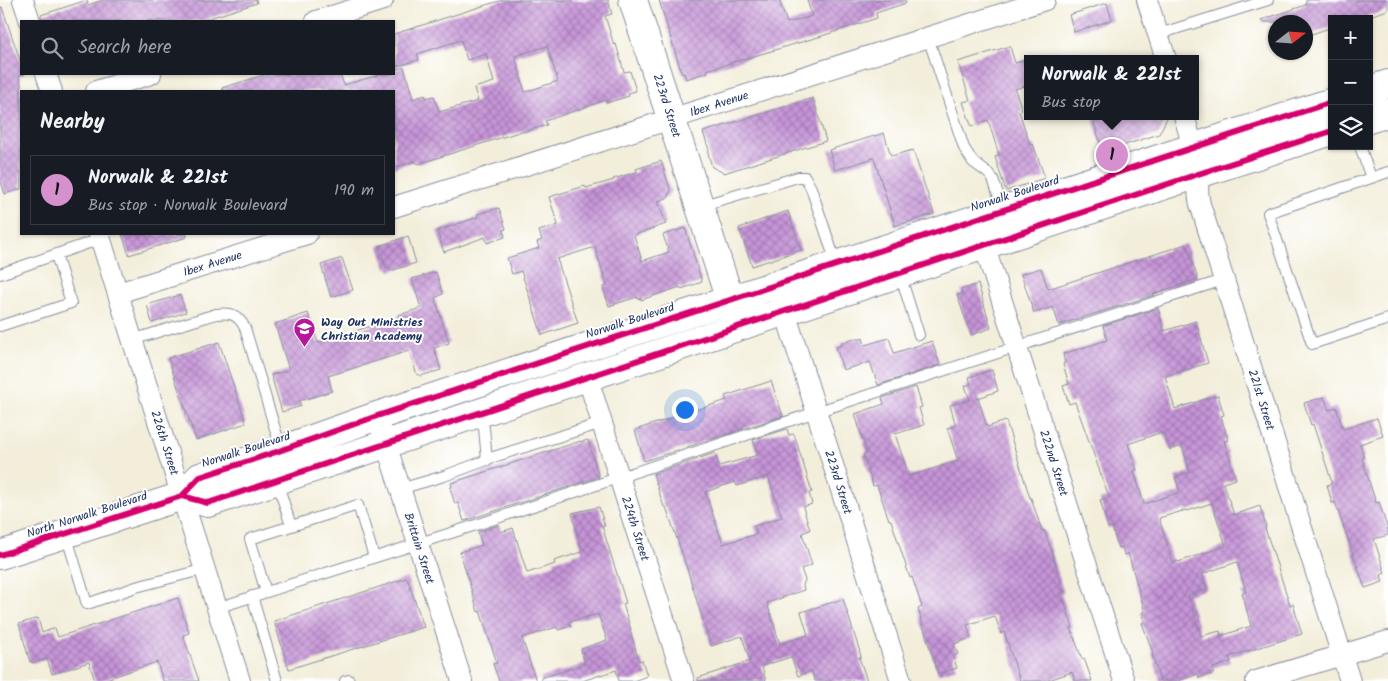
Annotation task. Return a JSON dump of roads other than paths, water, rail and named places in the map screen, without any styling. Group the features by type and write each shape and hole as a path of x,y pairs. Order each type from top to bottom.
{"main road":[{"name":"223rd Street","path":"634,0 738,326"},
{"path":"1373,89 1388,84"},
{"name":"Norwalk Boulevard","path":"182,496 200,477 377,416 1328,103"},
{"path":"1373,118 1388,113"},
{"path":"182,496 208,503 1328,132"},
{"name":"North Norwalk Boulevard","path":"0,555 182,496"}],"street":[{"path":"23,0 30,20"},
{"path":"319,20 383,0"},
{"name":"Ibex Avenue","path":"395,206 1045,0"},
{"path":"1147,0 1165,55"},
{"path":"46,75 52,90"},
{"path":"99,90 148,75"},
{"name":"221st Street","path":"1185,120 1198,174 1199,198 1223,280 1350,681"},
{"name":"Ibex Avenue","path":"118,294 304,235"},
{"name":"226th Street","path":"100,236 240,681"},
{"name":"222nd Street","path":"984,245 1124,681"},
{"name":"223rd Street","path":"776,285 901,681"},
{"name":"224th Street","path":"587,376 684,681"},
{"name":"Brittain Street","path":"377,416 462,681"},
{"path":"1256,681 1388,641"}],"lane":[{"path":"1158,34 1268,0"},
{"path":"928,37 964,148 973,162 993,179 1003,210"},
{"path":"1361,150 1371,178"},
{"path":"1388,172 1268,213 1312,344 1388,319"},
{"path":"699,206 798,176 805,177 811,188 837,264"},
{"path":"0,274 56,255 100,236"},
{"path":"0,326 71,303 56,255"},
{"path":"899,273 919,335"},
{"path":"217,608 1223,280"},
{"path":"132,340 216,314 228,313 234,315 245,328 282,450"},
{"path":"478,413 484,428 487,459"},
{"path":"400,489 602,423"},
{"path":"276,480 291,526"},
{"path":"266,592 250,539 291,526 358,505 374,558"},
{"path":"66,534 87,604 136,587 204,569"},
{"path":"252,596 277,681"}],"place":[{"name":"Norwalk & 221st","path":"1112,155"},
{"name":"Way Out Ministries Christian Academy","path":"305,348"}]}
